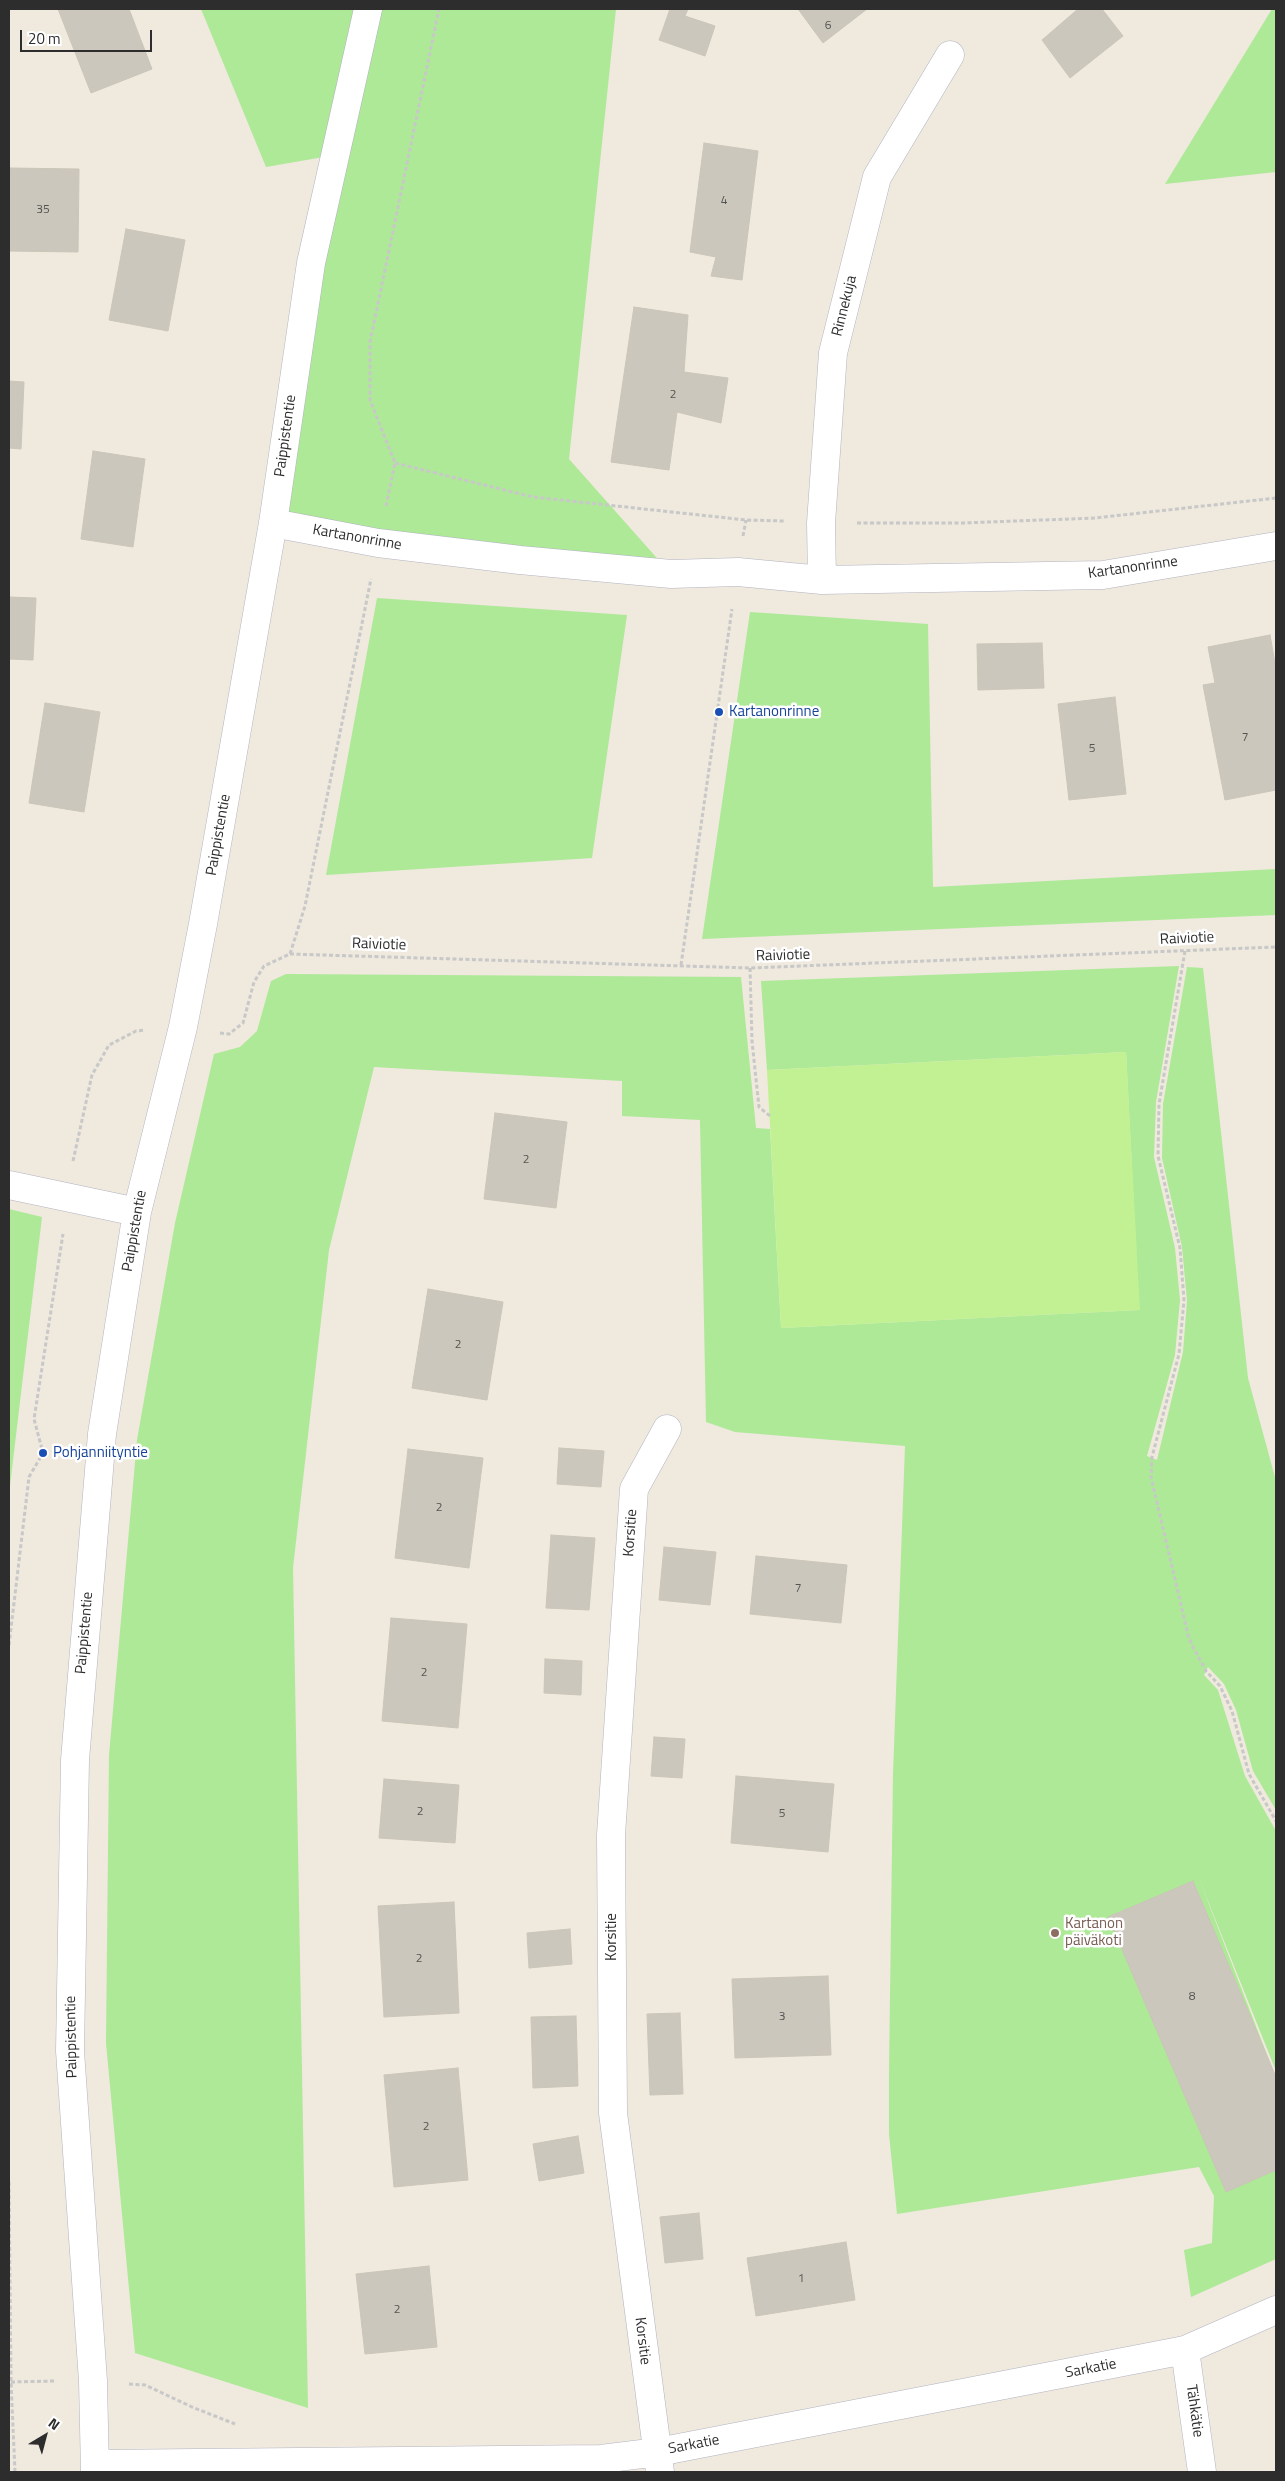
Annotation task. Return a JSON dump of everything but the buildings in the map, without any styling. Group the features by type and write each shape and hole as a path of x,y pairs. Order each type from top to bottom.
{"street":[{"name":"Paippistentie","path":"95,2468 93,2381 70,2051 74,1760 102,1434 136,1212 187,1008 273,523 311,263 368,9"},
{"name":"Rinnekuja","path":"822,580 821,523 833,353 876,177 950,55"},
{"name":"Kartanonrinne","path":"273,523 378,543 520,560 670,574 738,572 822,580 1103,575 1276,546"},
{"path":"9,1186 136,1212"},
{"name":"Korsitie","path":"659,2462 613,2113 611,1835 634,1489 666,1429"},
{"name":"Sarkatie","path":"95,2468 601,2459 659,2462 1185,2350 1276,2310"},
{"name":"Tähkätie","path":"1185,2350 1202,2472"}],"path":[{"path":"395,463 370,400 370,342 439,9"},
{"path":"682,965 738,572"},
{"name":"Raiviotie","path":"290,954 750,968 1276,946"},
{"path":"1185,951 1159,1104 1158,1156 1180,1248 1184,1300 1179,1354 1152,1457 1151,1477 1189,1639 1206,1671 1220,1686 1232,1711 1249,1774 1276,1821"},
{"path":"750,968 752,1041 759,1107 770,1116"},
{"path":"9,2182 11,2382 15,2472"},
{"path":"11,2382 93,2381 145,2385 192,2407 243,2427"}],"green space":[{"path":"201,9 616,9 569,459 671,574 273,523 335,155 266,167"},
{"path":"1272,9 1276,9 1276,172 1165,184"},
{"path":"377,598 627,615 592,858 326,875"},
{"path":"750,612 928,624 933,887 1276,869 1276,915 702,939"},
{"path":"1179,966 1156,1102 1154,1157 1175,1248 1180,1300 1175,1355 1147,1456 1157,1460 1183,1352 1187,1301 1182,1247 1162,1158 1163,1104 1187,967 1203,968 1248,1378 1276,1481 1276,1810 1253,1771 1236,1710 1224,1684 1208,1667 1204,1675 1218,1690 1245,1776 1276,1831 1276,2071 1198,1876 1276,2078 1276,2168 1239,2185 1276,2170 1276,2259 1191,2297 1184,2250 1212,2243 1214,2196 1199,2167 897,2214 889,2134 889,2071 893,1774 905,1446 735,1432 706,1422 700,1120 622,1116 622,1081 374,1067 329,1250 293,1568 308,2408 135,2353 106,2043 109,1755 137,1440 175,1223 214,1054 240,1047 257,1031 271,981 286,974 741,977 756,1128 770,1129 781,1328 1139,1310 1126,1052 767,1070 761,981"},
{"path":"1126,1052 1140,1310 781,1328 767,1070"},
{"path":"9,1209 42,1217 9,1494"}],"place":[{"name":"Kartanonrinne","path":"719,712"},
{"name":"Pohjanniityntie","path":"43,1453"},
{"name":"Kartanon päiväkoti","path":"1055,1933"}]}
